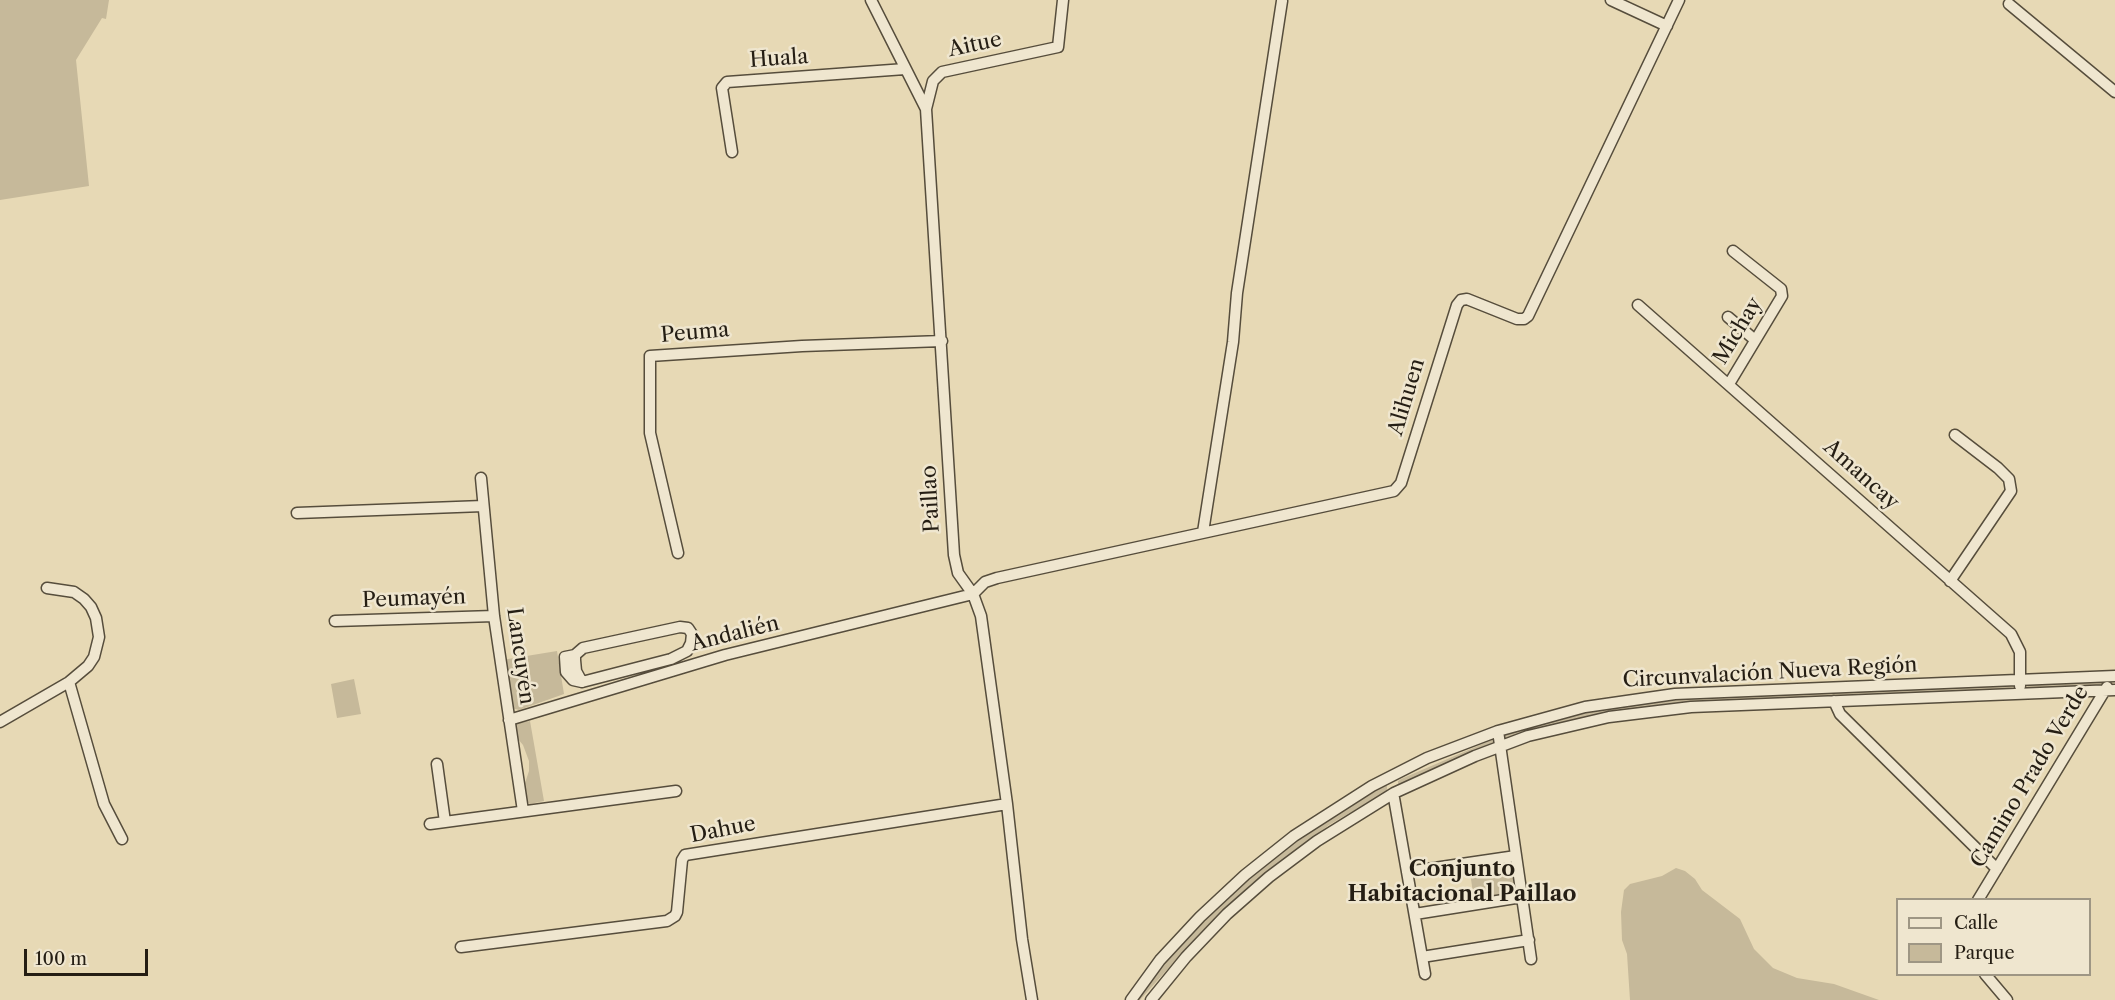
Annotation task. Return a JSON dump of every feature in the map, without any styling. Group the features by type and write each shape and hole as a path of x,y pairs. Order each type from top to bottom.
{"street":[{"name":"Paillao","path":"871,0 926,109 954,561 961,578 973,594 981,616 1008,804 1022,939 1032,1000"},
{"name":"Aitue","path":"926,109 933,81 942,72 1058,47 1063,0"},
{"path":"1611,0 1667,26"},
{"name":"Alihuen","path":"973,594 985,582 997,578 1397,489 1401,483 1457,305 1461,300 1467,299 1517,319 1522,320 1528,316 1679,0"},
{"path":"1203,532 1282,1"},
{"path":"2009,4 2115,92"},
{"name":"Huala","path":"732,152 722,88 728,82 905,69"},
{"name":"Michay","path":"1729,384 1782,296 1781,289 1733,250"},
{"name":"Amancay","path":"1638,305 2014,638 2020,652 2020,693"},
{"path":"1728,317 1755,340"},
{"name":"Peuma","path":"678,553 650,433 651,357 722,350 942,341"},
{"path":"1950,581 2011,491 2009,479 1955,435"},
{"name":"Lancuyén","path":"481,478 494,616 523,811"},
{"path":"297,513 483,506"},
{"path":"0,722 69,682 88,666 94,657 99,637 96,618 84,599 74,592 47,588"},
{"name":"Andalién","path":"509,720 695,664 973,594"},
{"name":"Peumayén","path":"335,621 494,616"},
{"path":"690,646 687,651 671,659 582,682 573,680 566,672 565,657 583,648 680,627 688,628 692,634 690,646 695,664"},
{"name":"Circunvalación Nueva Región","path":"1131,1000 1178,939 1245,875 1319,818 1388,778 1450,748 1498,731 1585,707 1675,694 2115,676"},
{"name":"Camino Prado Verde","path":"1979,898 2091,713 2110,690 2115,676"},
{"path":"69,682 105,804 122,839"},
{"path":"2084,690 2089,699 2091,713"},
{"name":"Circunvalación Nueva Región","path":"1151,1000 1186,957 1227,914 1269,877 1340,826 1457,764 1528,736 1555,728 1636,712 1691,707 2110,690"},
{"path":"1834,701 1840,714 1997,869"},
{"path":"1498,731 1532,959"},
{"path":"437,764 445,822"},
{"path":"1388,778 1394,796 1425,974"},
{"path":"430,824 676,790"},
{"name":"Dahue","path":"461,947 668,921 677,912 682,860 685,855 1008,804"},
{"path":"1407,872 1516,856"},
{"path":"1414,914 1522,897"},
{"path":"1422,957 1529,940"},
{"path":"1986,976 2007,1000"}],"green space":[{"path":"0,0 109,0 106,19 102,18 76,60 89,186 0,200"},
{"path":"557,651 564,694 519,710 512,708 502,660"},
{"path":"354,679 361,714 337,718 331,684"},
{"path":"2106,680 2101,686 2031,689 2025,685 2026,682"},
{"path":"2017,684 2017,687 2012,689 1684,704 1505,739 1503,735 1566,716 1607,707 1687,698"},
{"path":"530,721 544,801 530,804 526,801 524,786 529,771 529,761 518,739 515,724"},
{"path":"1494,739 1498,742 1398,784 1401,779"},
{"path":"1384,785 1387,786 1387,791 1329,825 1251,884 1199,934 1140,1000 1135,1000 1178,947 1227,897 1283,850"},
{"path":"1511,866 1515,869 1518,894 1474,900 1470,872"},
{"path":"1676,868 1685,871 1695,879 1702,890 1740,919 1754,949 1773,968 1797,978 1834,984 1879,1000 1630,1000 1627,954 1622,940 1621,912 1624,890 1630,884 1662,876"}],"district":[{"name":"Conjunto Habitacional Paillao","path":"1462,882"}]}
